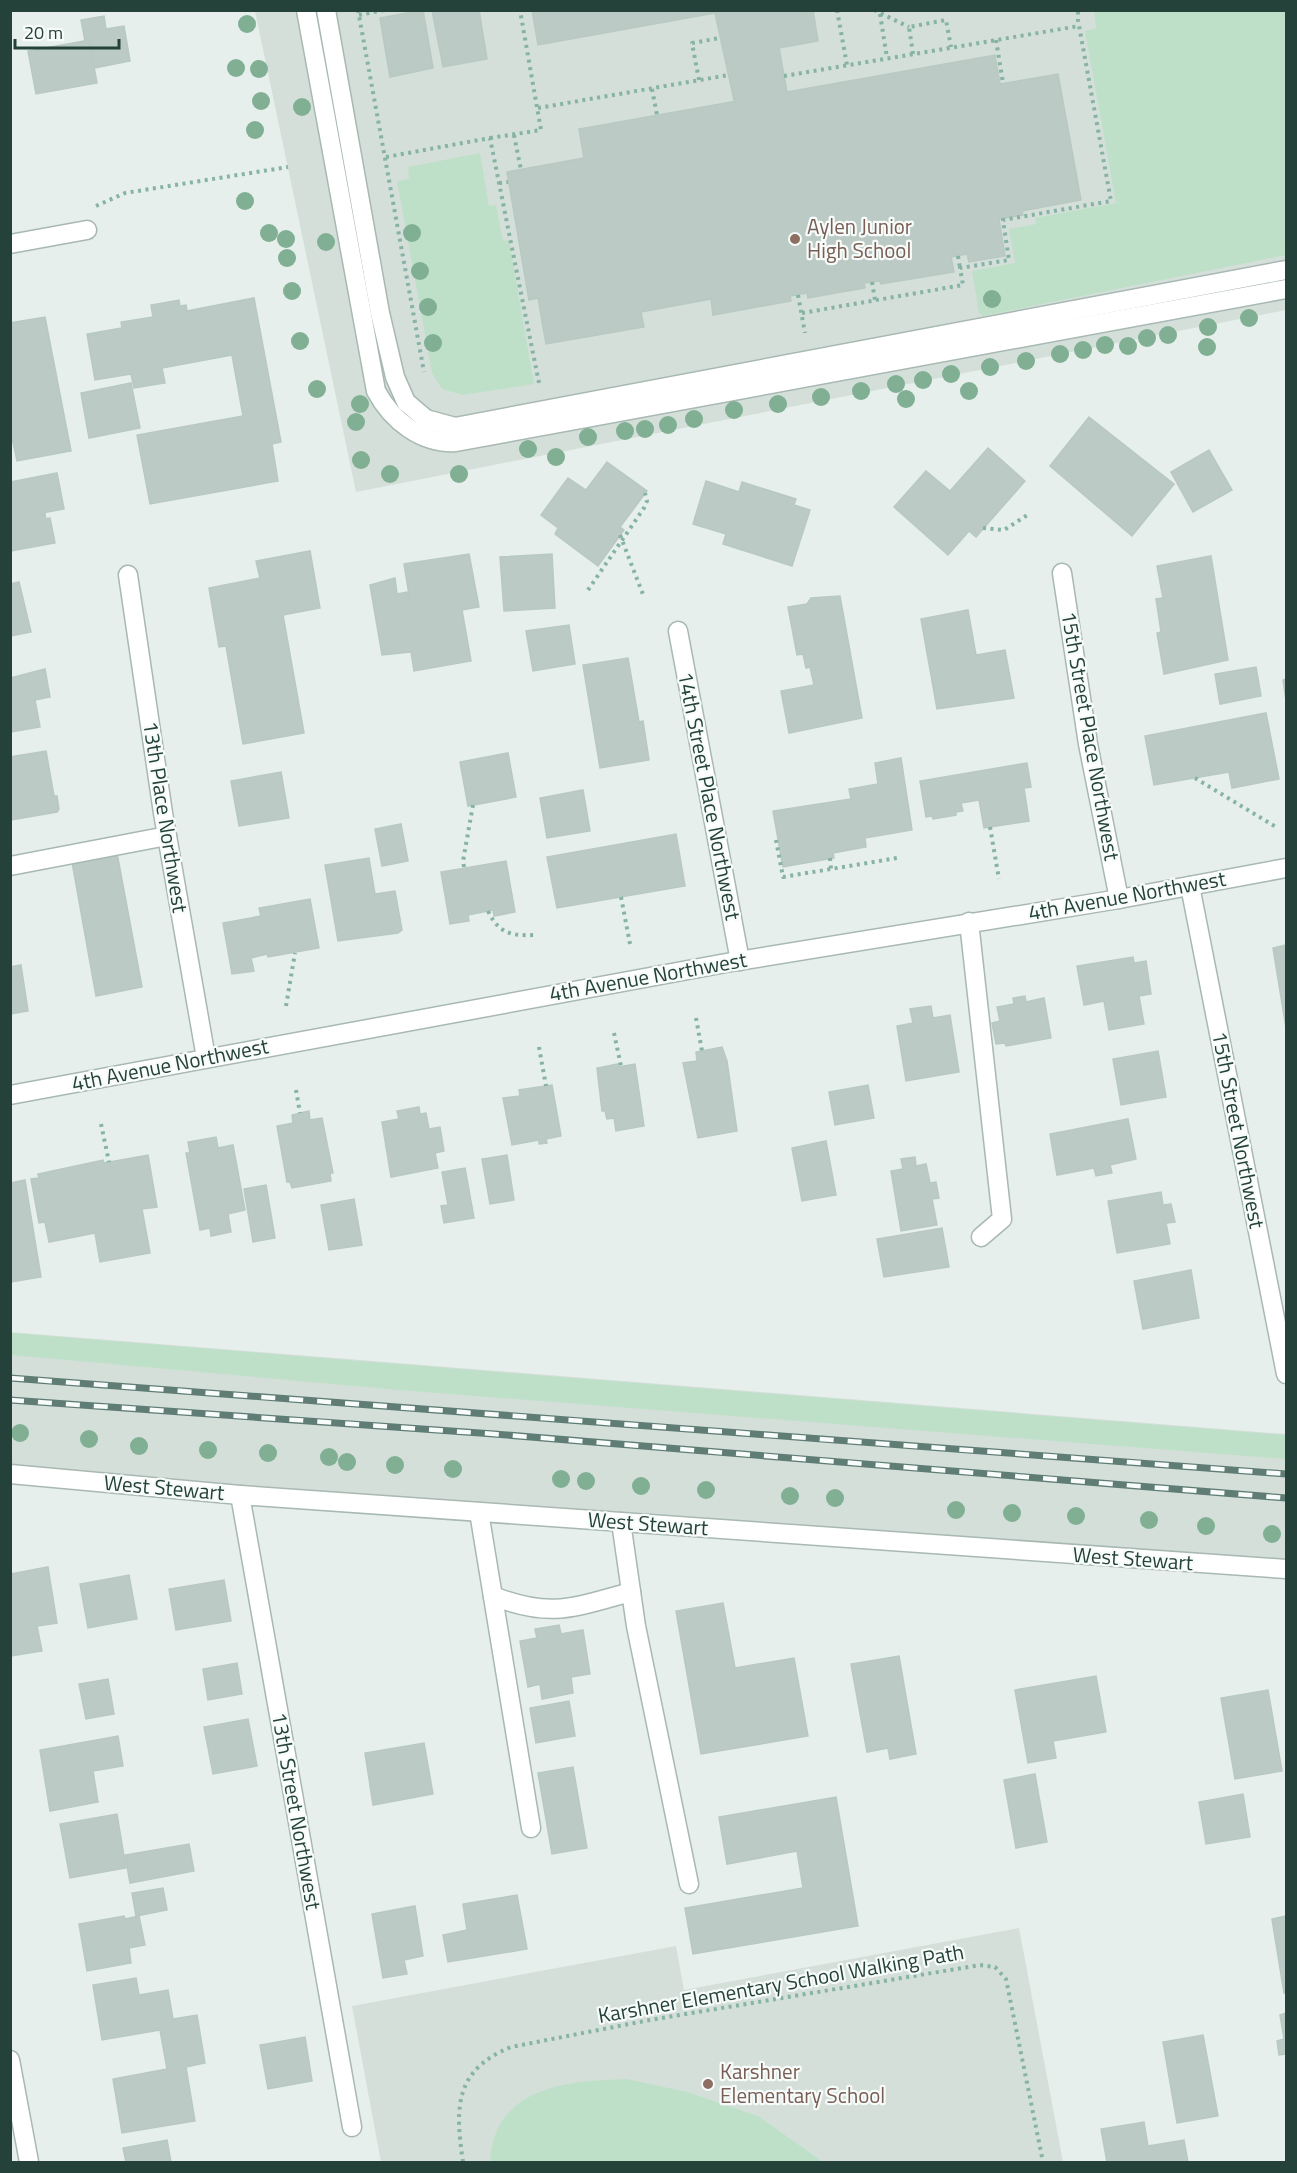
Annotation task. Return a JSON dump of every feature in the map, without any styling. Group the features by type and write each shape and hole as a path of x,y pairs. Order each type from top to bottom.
{"street":[{"path":"306,10 376,391 388,410 404,425 434,440 456,442 1287,289"},
{"path":"326,10 378,302 395,377 406,402 426,419 455,427 1287,270"},
{"path":"10,244 85,231"},
{"name":"15th Street Place Northwest","path":"1062,573 1088,744 1119,899"},
{"name":"13th Place Northwest","path":"128,575 167,836 206,1058"},
{"name":"14th Street Place Northwest","path":"678,631 740,961"},
{"path":"10,866 167,836"},
{"name":"4th Avenue Northwest","path":"10,1095 740,961 1119,899 1287,868"},
{"name":"15th Street Northwest","path":"1190,886 1287,1374"},
{"path":"969,922 1002,1219 981,1237"},
{"name":"West Stewart","path":"10,1474 240,1495 1287,1569"},
{"name":"13th Street Northwest","path":"240,1495 352,2127"},
{"path":"479,1512 531,1828"},
{"path":"621,1522 632,1592 689,1884"},
{"path":"494,1596 522,1608 543,1610 570,1609 632,1592"},
{"path":"10,2060 29,2163"}],"path":[{"path":"384,10 358,13 426,376"},
{"path":"386,157 541,130 520,10"},
{"path":"837,10 847,65"},
{"path":"874,10 909,27 946,20 951,47"},
{"path":"960,268 1009,260 1003,220 1111,201 1078,26 1078,10"},
{"path":"880,14 887,58"},
{"path":"784,76 1078,26"},
{"path":"909,27 913,54"},
{"path":"699,80 692,43 720,38"},
{"path":"996,40 1003,83"},
{"path":"537,108 729,75"},
{"path":"652,89 657,115"},
{"path":"514,135 521,170"},
{"path":"490,138 541,391"},
{"path":"85,231 95,206 112,197 288,167"},
{"path":"499,183 508,182"},
{"path":"802,313 963,285 958,256"},
{"path":"872,282 874,300"},
{"path":"798,295 805,335"},
{"path":"588,590 646,503 645,493"},
{"path":"983,528 1004,530 1029,514"},
{"path":"621,538 644,597"},
{"path":"1195,778 1276,827"},
{"path":"464,867 463,861 473,805"},
{"path":"990,827 999,879"},
{"path":"776,840 783,877 897,858"},
{"path":"830,858 831,869"},
{"path":"621,897 630,944"},
{"path":"488,911 496,925 506,933 535,935"},
{"path":"286,1006 295,953"},
{"path":"696,1018 702,1051"},
{"path":"614,1033 621,1066"},
{"path":"539,1047 546,1086"},
{"path":"296,1090 300,1113"},
{"path":"102,1124 109,1162"},
{"name":"Karshner Elementary School Walking Path","path":"464,2163 458,2120 459,2100 466,2083 480,2064 491,2055 511,2047 650,2020 981,1965 995,1967 1006,1979 1043,2163"}],"shaded area":[{"name":"Aylen Junior High School","path":"255,11 1286,11 1286,310 356,492"},
{"path":"10,1332 1286,1434 1286,1569 11,1474"},
{"name":"Karshner Elementary School","path":"1019,1928 1063,2162 381,2162 352,2006 676,1946 684,1990"}],"green space":[{"path":"1094,11 1286,11 1286,255 983,316 979,313 972,271 1015,263 1009,229 1036,224 1035,218 1116,203 1085,31 1096,28"},
{"path":"480,153 489,206 496,205 503,241 509,240 534,384 463,395 442,389 432,373 397,181 409,179 408,167"},
{"path":"11,1333 1286,1435 1286,1459 399,1390 11,1355"},
{"path":"627,2079 687,2092 758,2116 823,2162 490,2162 495,2137 505,2117 519,2103 558,2086"}],"building":[{"path":"423,10 433,68 390,77 380,18"},
{"path":"432,10 479,10 487,59 443,67"},
{"name":"Aylen Junior High School","path":"532,10 813,10 818,41 779,48 787,92 995,55 1000,84 1058,74 1081,200 1022,211 1023,215 999,219 1005,256 969,262 967,254 951,257 954,272 881,284 880,281 864,283 865,288 808,298 807,293 790,296 791,301 713,315 711,299 641,312 644,327 546,344 538,298 529,300 507,172 584,158 579,129 737,101 737,99 734,100 715,13 538,45"},
{"path":"104,16 106,29 124,26 130,61 94,68 89,40 85,41 81,20"},
{"path":"89,40 97,83 36,94 28,51"},
{"path":"254,298 281,442 272,444 278,481 150,504 137,435 243,416 232,355 162,368 165,383 134,388 131,374 95,380 87,334 122,328 121,322 153,317 151,305 179,300 180,306 186,305 187,311"},
{"path":"45,317 71,451 17,461 10,429 10,323"},
{"path":"131,383 140,428 89,438 81,393"},
{"path":"1089,417 1174,484 1132,536 1050,466"},
{"path":"988,448 1025,481 976,537 969,531 948,555 894,507 926,471 950,491"},
{"path":"1209,450 1232,490 1193,512 1171,472"},
{"path":"607,462 647,491 620,527 624,530 598,566 555,534 558,528 541,515 568,478 586,490"},
{"path":"57,473 64,509 37,514 45,514 46,519 50,518 55,543 10,551 10,482"},
{"path":"706,481 739,492 742,482 796,499 794,505 810,510 792,566 723,544 726,534 693,524"},
{"path":"310,551 320,608 283,615 304,733 243,744 226,646 219,647 209,588 260,578 256,561"},
{"path":"469,554 479,607 462,610 471,661 414,671 411,652 382,655 370,585 395,578 397,594 407,592 410,601 404,564"},
{"path":"552,554 555,608 504,611 500,557"},
{"path":"1211,556 1228,660 1164,674 1157,633 1161,632 1156,599 1163,598 1157,566"},
{"path":"19,582 31,632 10,636 10,584"},
{"path":"840,596 862,718 789,733 781,691 814,685 810,667 806,668 803,654 797,655 788,607 807,604 811,598"},
{"path":"968,610 976,655 1005,650 1014,698 937,709 921,619"},
{"path":"569,625 575,664 533,671 526,631"},
{"path":"628,658 639,722 643,721 649,760 600,768 583,665"},
{"path":"1256,667 1261,696 1220,704 1215,674"},
{"path":"45,669 50,697 35,700 40,727 10,732 10,678"},
{"path":"1286,679 1286,701 1283,680"},
{"path":"1266,713 1279,779 1232,788 1229,772 1154,785 1145,736"},
{"path":"46,751 54,796 57,796 59,809 57,812 10,820 10,757"},
{"path":"508,753 516,797 468,806 460,762"},
{"path":"901,758 912,830 865,838 866,847 833,853 834,858 783,867 773,811 851,799 849,789 878,784 875,763"},
{"path":"1027,763 1031,787 1024,788 1029,821 984,828 979,800 961,803 963,811 956,812 956,815 933,819 932,816 926,817 920,781"},
{"path":"281,772 289,818 239,826 231,781"},
{"path":"583,790 590,831 547,838 540,798"},
{"path":"401,824 408,861 382,866 375,829"},
{"path":"676,834 685,886 557,908 547,857"},
{"path":"117,853 142,987 96,996 72,862"},
{"path":"369,858 375,894 395,891 402,930 398,933 338,941 325,865"},
{"path":"506,861 515,912 494,916 493,910 468,915 469,921 450,924 441,872"},
{"path":"310,899 319,948 251,958 254,971 232,974 223,923 261,916 259,908"},
{"path":"1286,945 1286,1028 1273,948"},
{"path":"1133,957 1134,963 1146,961 1151,994 1139,996 1144,1024 1109,1030 1104,1001 1084,1005 1077,966"},
{"path":"21,965 28,1011 10,1014 10,967"},
{"path":"1025,996 1026,1002 1044,998 1051,1038 1006,1046 1005,1043 996,1044 992,1023 1000,1021 997,1007 1014,1004 1013,998"},
{"path":"931,1006 933,1018 950,1015 959,1072 906,1081 897,1026 913,1023 910,1009"},
{"path":"722,1047 727,1061 737,1131 698,1138 683,1063 697,1061 696,1052"},
{"path":"1158,1051 1166,1097 1121,1105 1113,1059"},
{"path":"618,1064 618,1067 635,1064 644,1126 616,1131 614,1118 607,1119 605,1111 602,1111 597,1068"},
{"path":"552,1085 561,1136 546,1139 547,1143 539,1144 539,1140 512,1145 503,1098 520,1096 519,1090"},
{"path":"868,1085 874,1118 835,1125 829,1092"},
{"path":"419,1107 420,1114 426,1113 429,1129 440,1127 444,1151 435,1153 438,1168 391,1177 382,1122 399,1119 397,1111"},
{"path":"309,1111 310,1120 322,1118 333,1173 330,1173 331,1181 292,1188 290,1182 287,1182 277,1126 293,1123 292,1115"},
{"path":"1128,1119 1136,1159 1110,1165 1112,1173 1096,1176 1094,1168 1057,1175 1050,1134"},
{"path":"216,1137 218,1148 233,1145 245,1210 228,1214 231,1232 211,1236 210,1228 200,1230 186,1153 190,1153 188,1142"},
{"path":"826,1141 836,1195 802,1201 792,1148"},
{"path":"148,1155 157,1207 142,1209 150,1253 100,1262 95,1233 49,1242 45,1222 39,1223 31,1179 39,1178 38,1174 103,1160 104,1163"},
{"path":"507,1155 514,1200 490,1204 482,1159"},
{"path":"915,1157 916,1166 926,1164 930,1183 936,1182 939,1198 932,1199 937,1225 901,1231 891,1171 903,1169 901,1159"},
{"path":"465,1168 474,1218 444,1223 441,1206 448,1205 442,1172"},
{"path":"25,1180 41,1277 10,1282 10,1183"},
{"path":"266,1185 275,1238 253,1242 244,1189"},
{"path":"1161,1192 1163,1205 1171,1204 1175,1222 1166,1223 1170,1244 1117,1253 1108,1201"},
{"path":"354,1199 362,1245 329,1250 321,1205"},
{"path":"942,1228 949,1267 884,1277 877,1239"},
{"path":"1191,1270 1199,1318 1143,1329 1134,1281"},
{"path":"48,1567 57,1623 37,1626 42,1651 10,1656 10,1574"},
{"path":"129,1575 137,1619 88,1628 80,1584"},
{"path":"224,1580 231,1621 176,1630 169,1589"},
{"path":"723,1603 735,1668 794,1658 808,1736 701,1754 676,1611"},
{"path":"559,1625 561,1634 583,1630 590,1674 571,1677 573,1693 542,1699 540,1684 528,1687 520,1641 537,1638 535,1629"},
{"path":"899,1656 916,1754 890,1759 888,1748 867,1752 851,1664"},
{"path":"237,1663 242,1694 208,1700 203,1669"},
{"path":"1096,1676 1106,1732 1053,1741 1056,1758 1028,1763 1015,1690"},
{"path":"108,1679 114,1714 86,1719 79,1684"},
{"path":"1268,1690 1282,1771 1235,1779 1221,1698"},
{"path":"569,1701 575,1736 536,1743 530,1708"},
{"path":"248,1719 257,1766 213,1774 204,1727"},
{"path":"118,1736 123,1766 93,1771 98,1802 50,1811 40,1750"},
{"path":"424,1743 433,1794 373,1805 365,1753"},
{"path":"573,1767 587,1848 552,1854 538,1773"},
{"path":"1035,1774 1047,1842 1016,1848 1004,1780"},
{"path":"1243,1794 1250,1837 1206,1844 1199,1802"},
{"path":"836,1797 858,1926 693,1954 685,1908 803,1888 797,1851 727,1864 719,1817"},
{"path":"117,1814 126,1868 70,1878 60,1824"},
{"path":"189,1844 194,1871 130,1883 125,1855"},
{"path":"163,1888 167,1910 136,1916 132,1893"},
{"path":"517,1895 527,1949 448,1962 443,1935 467,1930 463,1904"},
{"path":"415,1906 423,1956 404,1960 407,1974 383,1978 372,1914"},
{"path":"124,1916 125,1919 139,1916 145,1945 129,1948 131,1963 87,1971 79,1924"},
{"path":"1286,1916 1286,1993 1284,1993 1272,1919"},
{"path":"136,1978 139,1995 168,1990 173,2019 197,2015 205,2063 186,2067 195,2121 122,2133 113,2079 167,2069 160,2030 102,2040 93,1985"},
{"path":"1286,2013 1286,2054 1279,2055 1277,2041 1284,2039 1280,2015"},
{"path":"1203,2035 1218,2116 1177,2123 1163,2042"},
{"path":"305,2037 312,2081 268,2089 260,2045"},
{"path":"1144,2122 1148,2146 1184,2140 1188,2162 1107,2162 1101,2129"},
{"path":"167,2140 171,2162 126,2162 123,2148"}],"railway":[{"path":"10,1378 1286,1474"},
{"path":"10,1400 494,1434 1286,1498"}],"place":[{"name":"Aylen Junior High School","path":"795,239"},
{"name":"Karshner Elementary School","path":"708,2084"}]}
